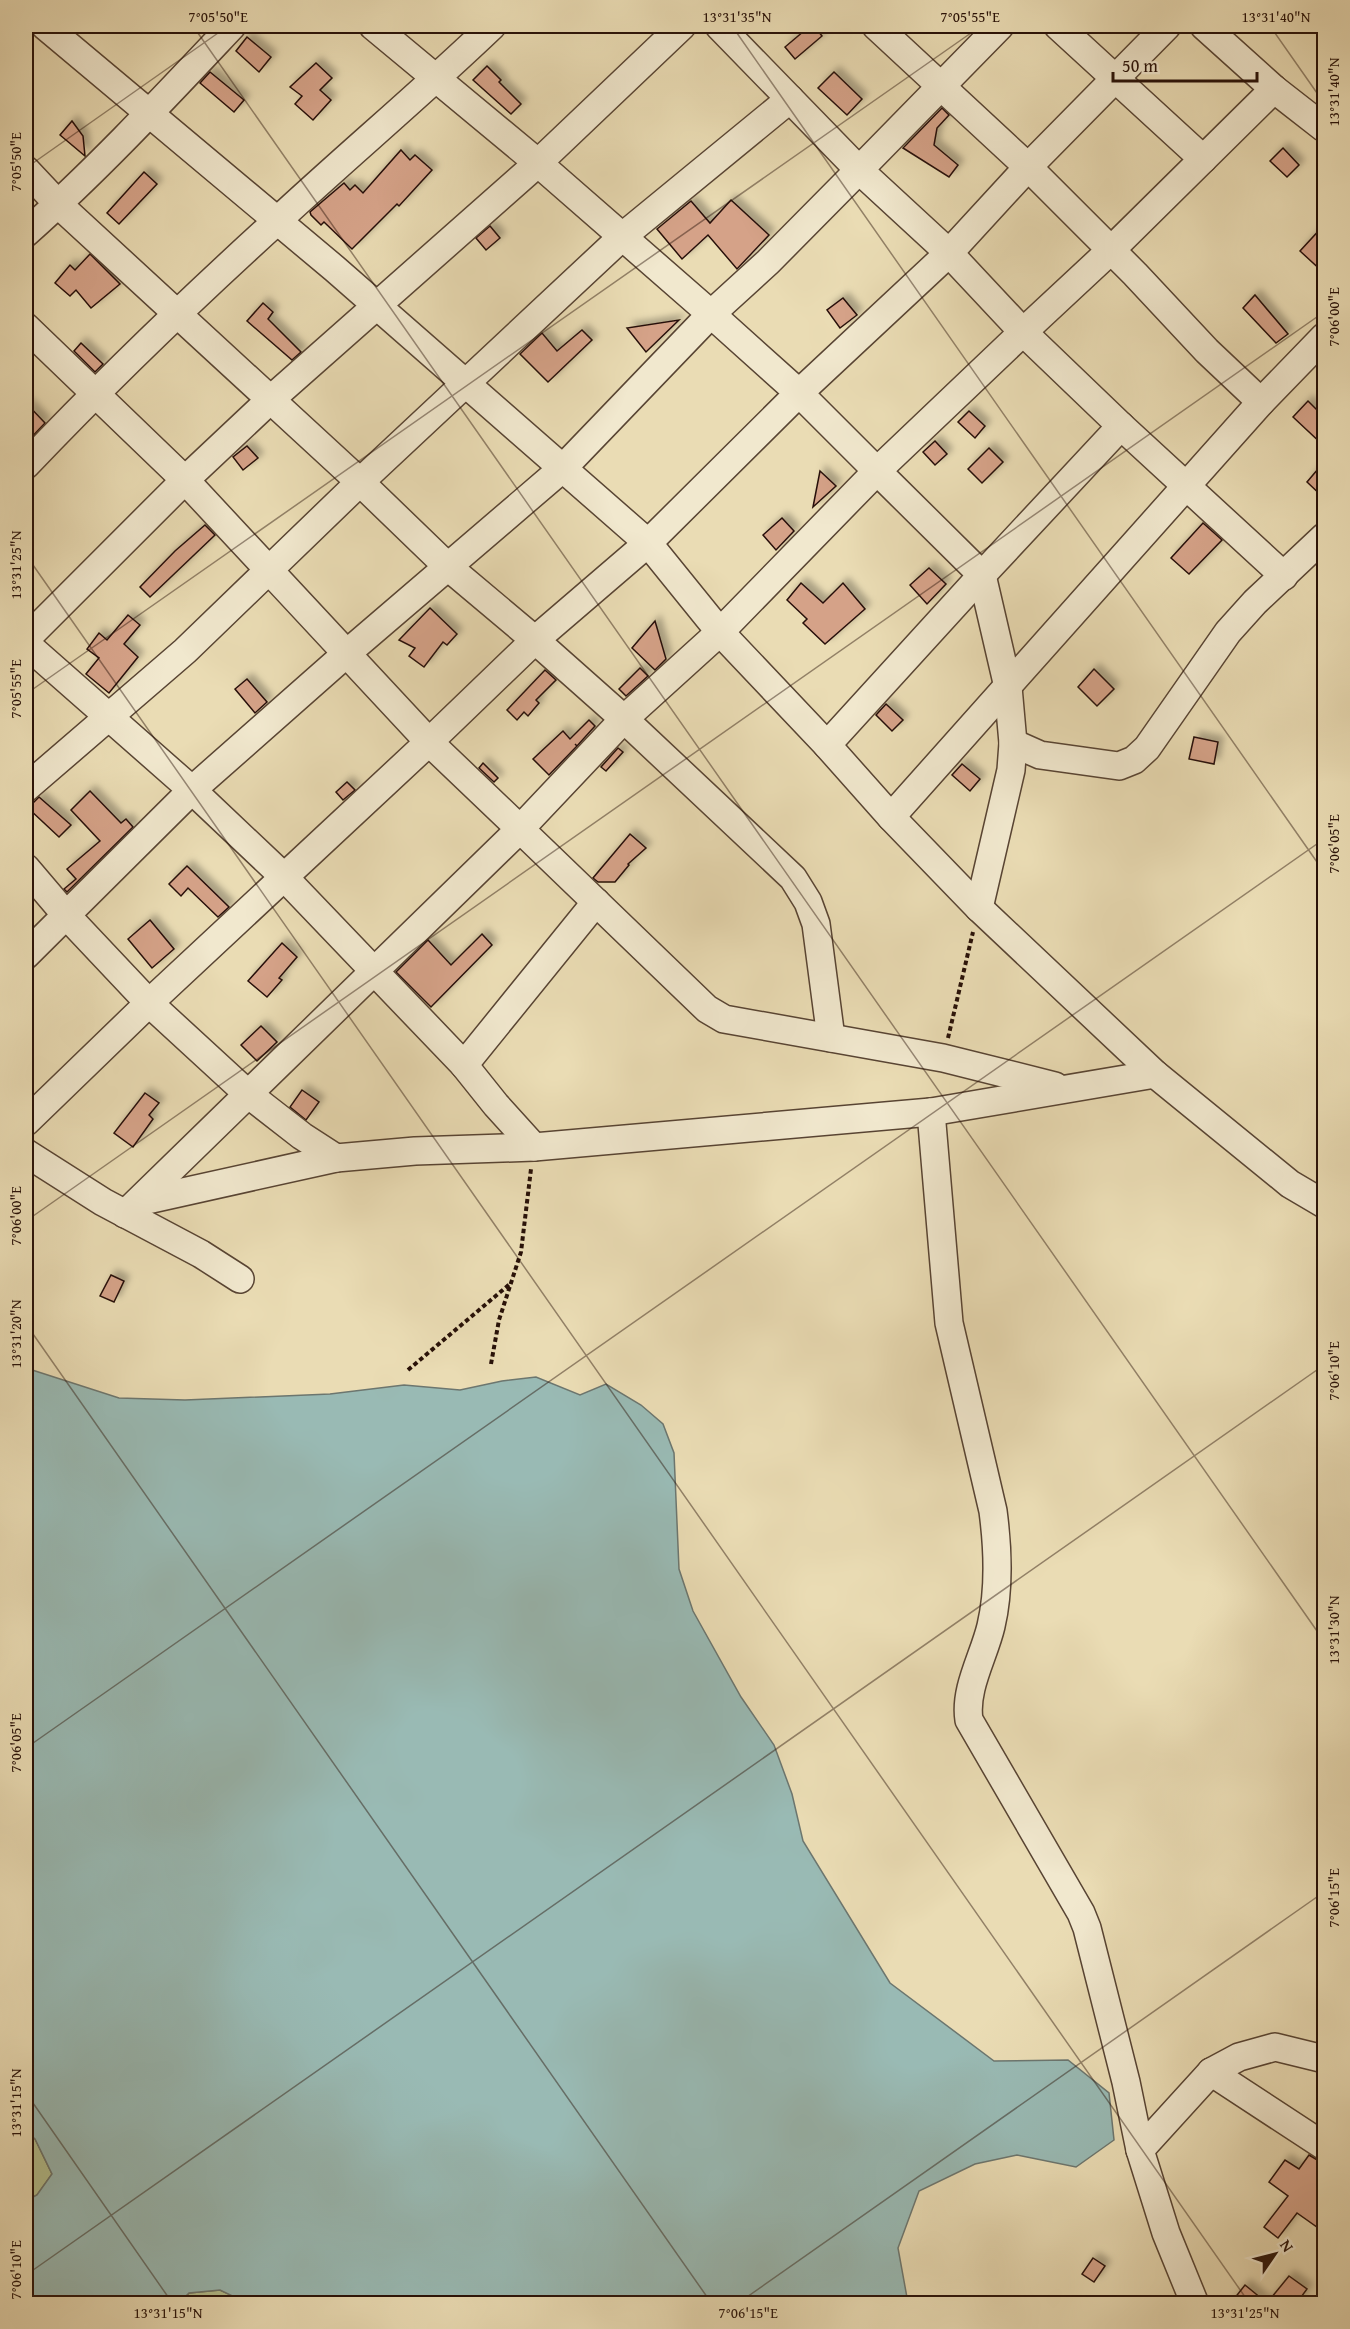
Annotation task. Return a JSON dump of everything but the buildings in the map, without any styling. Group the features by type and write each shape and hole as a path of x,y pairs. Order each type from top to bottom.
{"street":[{"path":"26,233 150,113 232,26"},
{"path":"374,26 538,163 799,393 982,575 1008,687 1013,743 1011,770 979,908"},
{"path":"26,465 94,394 277,220 437,79 492,26"},
{"path":"26,639 185,480 270,400 538,163 682,26"},
{"path":"876,26 1028,167 1112,250 1183,327 1261,402"},
{"path":"26,956 192,790 563,468 711,314 860,170 1000,26"},
{"path":"1058,26 1203,159"},
{"path":"26,1122 149,1003 535,640 648,543 799,393 949,253 1028,167 1167,26"},
{"path":"1204,26 1274,89 1321,118"},
{"path":"57,29 150,113 277,220 648,543 720,632 827,745 891,817 979,908 1155,1074 1290,1184 1324,1204"},
{"path":"735,31 790,99 860,170 949,253 1023,332 1284,576"},
{"path":"132,1208 520,829 624,719 720,632 877,471 1112,250 1274,89"},
{"path":"26,788 184,651 360,482 623,237 790,99"},
{"path":"26,170 58,204 360,482 447,567 535,640 624,719 793,878 808,902 816,924 831,1038"},
{"path":"26,327 185,480 429,742 707,1009 740,1023 943,1058 1067,1088"},
{"path":"891,817 1261,402 1324,337"},
{"path":"827,745 1121,426"},
{"path":"1013,743 1040,755 1096,763 1119,766 1134,760 1147,748 1228,632 1324,537"},
{"path":"26,644 192,790 284,877 464,1065 534,1147"},
{"path":"26,868 66,915 149,1003 248,1094 302,1136 336,1158"},
{"path":"464,1065 596,902"},
{"path":"132,1208 267,1172 336,1158 415,1151 534,1147 931,1112 1155,1074"},
{"path":"931,1112 949,1323 993,1511 997,1540 997,1591 968,1702 969,1720 1084,1920 1126,2082 1140,2150 1166,2233 1195,2304"},
{"path":"26,1153 132,1208 240,1279"},
{"path":"1140,2150 1211,2072 1239,2057 1275,2047 1324,2059"},
{"path":"1211,2072 1324,2146"}],"path":[{"path":"943,1058 979,908"},
{"path":"491,1364 499,1320 521,1251 534,1147"},
{"path":"408,1370 511,1282"}],"green space":[{"path":"26,2131 35,2139 52,2174 37,2195 26,2201"},
{"path":"220,2290 249,2303 179,2304 189,2293"}],"water":[{"path":"26,1368 119,1398 185,1400 330,1394 404,1385 460,1390 536,1377 580,1395 606,1384 641,1405 663,1424 674,1453 679,1569 693,1611 741,1697 774,1745 792,1794 803,1841 890,1983 994,2061 1068,2060 1109,2093 1114,2140 1076,2167 1017,2155 975,2164 919,2191 898,2248 908,2303 249,2304 220,2290 189,2293 179,2303 26,2303 26,2201 37,2195 52,2174 35,2139 26,2131"}]}
